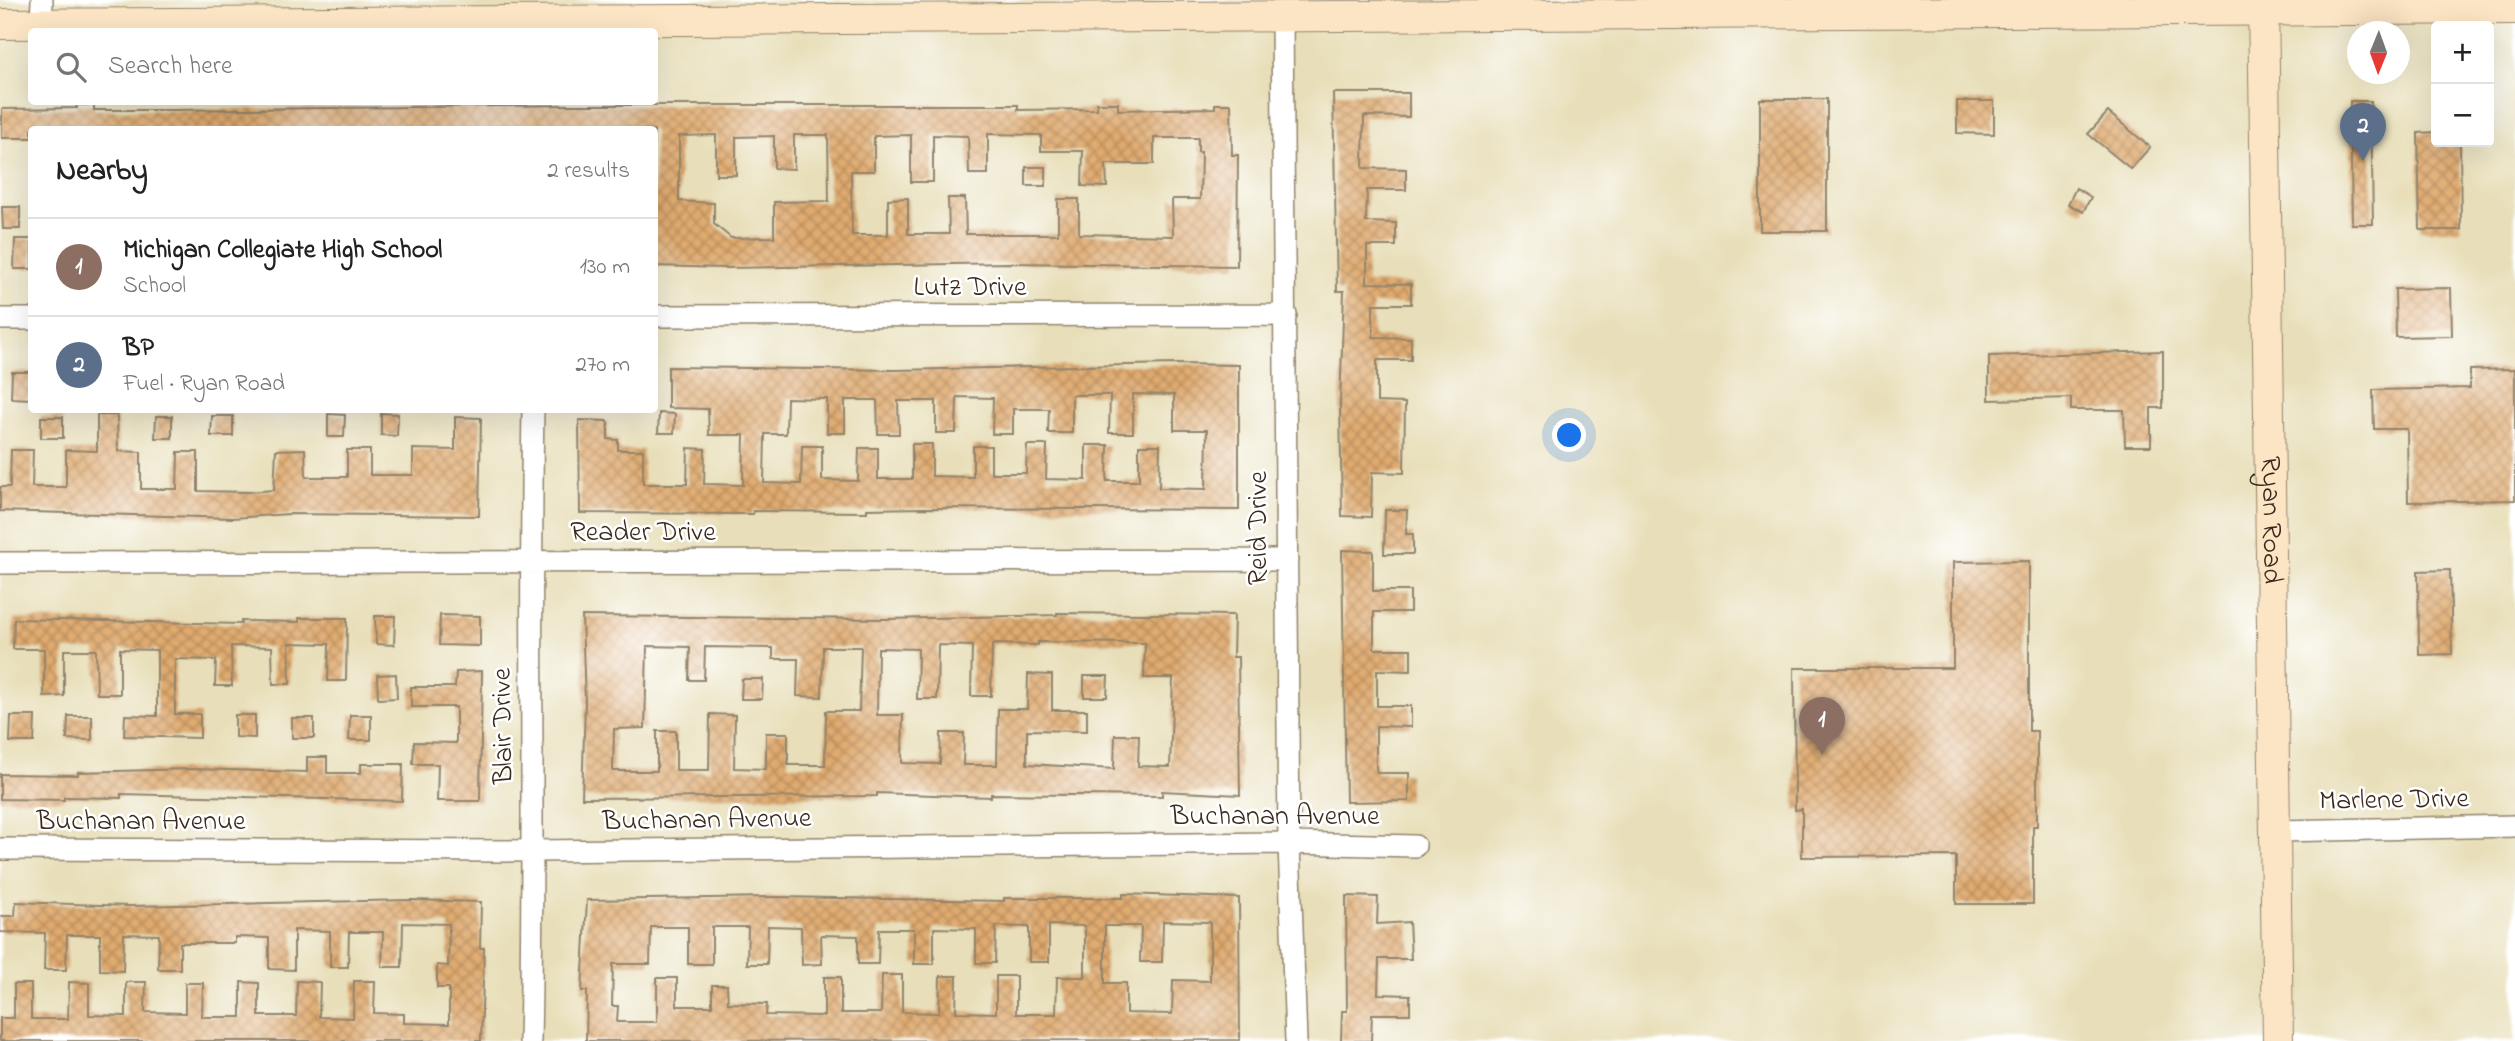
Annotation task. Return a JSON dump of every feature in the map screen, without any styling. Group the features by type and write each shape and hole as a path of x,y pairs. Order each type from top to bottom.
{"main road":[{"path":"0,24 41,12 503,11 1282,16 2263,4 2515,9"},
{"name":"Ryan Road","path":"2263,4 2278,1041"}],"street":[{"name":"Reid Drive","path":"1282,16 1289,843 1296,1041"},
{"name":"Lutz Drive","path":"658,316 1286,315"},
{"path":"0,319 28,319"},
{"name":"Blair Drive","path":"530,1041 534,851 530,561 533,413"},
{"name":"Reader Drive","path":"0,563 1287,560"},
{"name":"Marlene Drive","path":"2274,831 2515,826"},
{"name":"Buchanan Avenue","path":"0,849 534,851 1289,843 1415,846"}],"building":[{"path":"1333,93 1409,93 1409,117 1364,116 1363,168 1406,169 1406,190 1367,190 1366,222 1396,223 1396,246 1367,246 1367,283 1411,284 1411,304 1373,304 1373,337 1411,338 1411,360 1377,360 1377,402 1405,403 1404,473 1372,472 1371,517 1342,516 1340,404 1344,291 1337,291"},
{"path":"1760,99 1827,99 1827,231 1760,231"},
{"path":"1957,101 1994,101 1994,134 1957,133"},
{"path":"2350,101 2371,101 2373,224 2352,224"},
{"path":"1097,103 1118,103 1118,110 1215,108 1215,104 1231,104 1232,155 1238,155 1237,266 1009,263 725,268 658,266 658,126 28,126 28,138 2,138 2,109 77,108 76,105 94,105 94,110 174,110 572,105 1018,105 1018,110 1097,109","holes":["988,134 1041,135 1041,151 1083,151 1082,186 1107,187 1106,164 1154,164 1154,138 1198,138 1198,152 1201,152 1200,199 1172,199 1173,236 1079,234 1079,199 1058,199 1058,234 966,234 965,198 948,198 949,234 908,234 908,198 888,199 888,235 852,235 851,171 874,171 874,136 911,135 911,182 933,182 933,135 968,136 969,174 988,174","716,135 716,175 736,175 736,137 774,136 774,168 794,169 794,135 828,135 829,201 774,202 774,237 731,238 714,224 714,203 679,201 679,136"]},
{"path":"2108,112 2150,147 2131,169 2088,134"},
{"path":"2431,132 2431,147 2460,147 2461,230 2420,230 2418,133"},
{"path":"1026,167 1046,167 1046,186 1026,186"},
{"path":"2076,188 2091,197 2083,212 2068,204"},
{"path":"2,207 20,207 20,229 3,229"},
{"path":"15,239 28,239 28,269 14,269"},
{"path":"2451,288 2452,336 2396,337 2395,289"},
{"path":"2163,351 2163,408 2151,408 2151,446 2125,446 2124,410 2071,410 2071,398 1989,400 1989,356"},
{"path":"1239,365 1239,510 925,508 867,509 867,512 753,511 753,514 580,513 579,420 608,421 608,439 618,440 618,450 643,450 643,484 687,484 688,448 705,449 704,484 743,485 744,435 709,435 708,409 668,408 668,367 896,370","holes":["1133,394 1174,395 1174,430 1207,430 1206,489 1159,488 1160,445 1139,445 1139,481 1107,481 1108,445 1086,445 1086,480 1046,479 1047,445 1027,445 1026,473 991,473 991,446 973,446 973,477 932,476 932,444 912,444 912,479 878,479 878,448 859,448 858,481 822,480 822,446 802,446 801,484 764,483 765,434 786,434 787,398 827,399 827,433 845,433 845,400 877,400 878,434 899,434 898,401 936,401 936,433 956,433 957,397 993,398 992,434 1013,434 1013,409 1049,409 1048,433 1072,433 1072,395 1110,395 1109,433 1133,433"]},
{"path":"2515,369 2515,500 2408,502 2407,429 2374,429 2373,390 2470,388 2470,370"},
{"path":"12,372 28,372 28,399 11,398"},
{"path":"381,413 398,414 397,436 381,435"},
{"path":"659,413 675,414 674,433 658,433"},
{"path":"328,414 345,415 344,437 328,437"},
{"path":"97,415 117,415 118,451 141,452 141,489 177,489 178,452 198,452 198,491 248,492 274,490 276,450 305,449 306,477 347,477 347,450 370,450 370,475 413,475 413,449 455,450 455,417 481,418 479,516 289,514 233,518 0,511 0,487 10,487 11,450 33,450 32,487 66,487 66,450 97,451"},
{"path":"156,416 172,416 172,438 155,438"},
{"path":"212,416 233,416 233,436 211,436"},
{"path":"41,417 63,417 63,438 41,438"},
{"path":"1385,510 1407,510 1406,534 1413,534 1413,554 1384,554"},
{"path":"1342,550 1373,551 1373,591 1410,591 1410,612 1374,612 1374,649 1411,649 1411,671 1377,670 1377,706 1411,706 1411,727 1376,726 1377,773 1409,773 1409,801 1346,802"},
{"path":"2029,561 2029,731 2037,731 2037,826 2033,826 2033,904 1956,904 1956,856 1802,857 1802,809 1795,810 1794,668 1953,668 1953,562"},
{"path":"2450,570 2452,654 2419,655 2418,571"},
{"path":"440,615 480,616 480,646 439,645"},
{"path":"1234,615 1233,657 1238,657 1240,795 1162,791 1162,796 991,794 991,797 877,793 877,796 582,798 585,703 582,616 888,619","holes":["1038,642 1145,643 1144,678 1173,678 1170,767 1138,766 1139,735 1115,735 1114,769 1027,764 1027,730 1087,731 1087,710 1052,710 1052,675 1028,674 1027,709 998,709 997,765 963,765 964,733 941,733 940,764 902,763 903,715 877,715 878,648 918,649 917,699 937,699 938,645 972,646 971,696 991,696 992,644 1038,645","647,646 690,647 689,680 704,680 705,647 773,648 773,659 798,659 797,696 822,697 823,647 861,647 859,711 826,711 825,765 788,765 788,733 766,733 766,769 734,768 735,715 710,714 709,770 676,770 676,731 657,731 657,771 613,771 614,729 645,728"]},
{"path":"375,616 395,616 394,645 376,644"},
{"path":"299,618 347,618 346,681 328,681 329,644 289,643 290,684 273,684 272,647 231,646 232,686 215,686 216,660 175,659 175,714 200,714 200,738 124,736 125,715 157,716 157,650 120,649 120,694 97,694 96,650 64,650 64,696 44,697 44,649 13,649 14,619 241,624 241,621 299,622"},
{"path":"482,671 480,801 437,801 438,764 413,764 414,742 456,743 456,707 411,707 411,687 455,687 456,672"},
{"path":"396,674 397,698 378,699 377,675"},
{"path":"1084,676 1108,676 1107,697 1084,697"},
{"path":"742,679 763,679 762,699 741,699"},
{"path":"235,715 255,715 255,738 235,737"},
{"path":"350,715 371,715 371,740 349,740"},
{"path":"11,716 35,716 34,742 10,742"},
{"path":"68,716 92,716 92,740 67,739"},
{"path":"292,718 314,718 314,738 292,738"},
{"path":"307,757 327,757 327,773 361,773 361,764 403,764 402,801 121,794 121,798 0,799 0,774 78,775 78,772 192,769 307,772"},
{"path":"1123,894 1239,898 1240,1040 586,1041 587,991 582,991 587,900 777,897 1004,901 1004,898 1123,898","holes":["1163,921 1210,922 1210,981 1173,980 1172,1014 1126,1013 1126,983 1105,983 1105,926 1141,926 1140,962 1162,962","1049,925 1085,926 1085,977 1057,977 1056,1014 1016,1014 1016,976 996,976 996,1013 956,1012 957,976 940,976 939,1013 902,1012 902,975 882,975 881,1013 841,1013 841,977 824,977 824,1016 766,1015 767,1004 728,1003 727,985 712,985 712,1006 677,1006 677,978 657,978 657,1022 617,1022 618,1006 612,1006 613,964 650,964 651,927 688,927 688,964 712,964 712,927 748,927 747,964 767,964 768,926 801,927 802,965 822,964 821,935 858,936 858,964 878,964 879,929 914,929 914,964 934,964 934,928 976,929 976,963 995,963 996,926 1029,927 1029,962 1049,962"]},
{"path":"1346,896 1378,897 1377,924 1409,922 1411,959 1379,959 1378,994 1410,995 1410,1014 1372,1014 1371,1041 1341,1041 1342,1011 1347,1011"},
{"path":"411,900 481,902 480,948 484,948 481,1041 0,1041 0,1018 14,1018 14,984 31,984 31,1019 68,1019 69,982 89,983 89,1015 126,1016 126,982 146,982 145,1012 185,1013 185,983 203,983 202,1017 241,1017 241,982 259,983 259,1016 296,1016 297,981 320,982 319,1017 353,1018 354,981 375,981 374,1013 404,1014 404,1023 449,1024 449,988 437,988 437,965 448,966 449,924 403,923 402,967 382,967 383,932 349,932 348,967 330,967 330,931 294,930 294,970 269,969 269,938 235,937 235,943 180,943 180,969 158,969 159,935 124,934 123,971 100,970 100,935 67,935 66,970 44,970 45,933 0,932 0,916 15,916 16,902 129,906"}],"place":[{"name":"BP","path":"2363,161"},
{"name":"Michigan Collegiate High School","path":"1822,755"}]}
